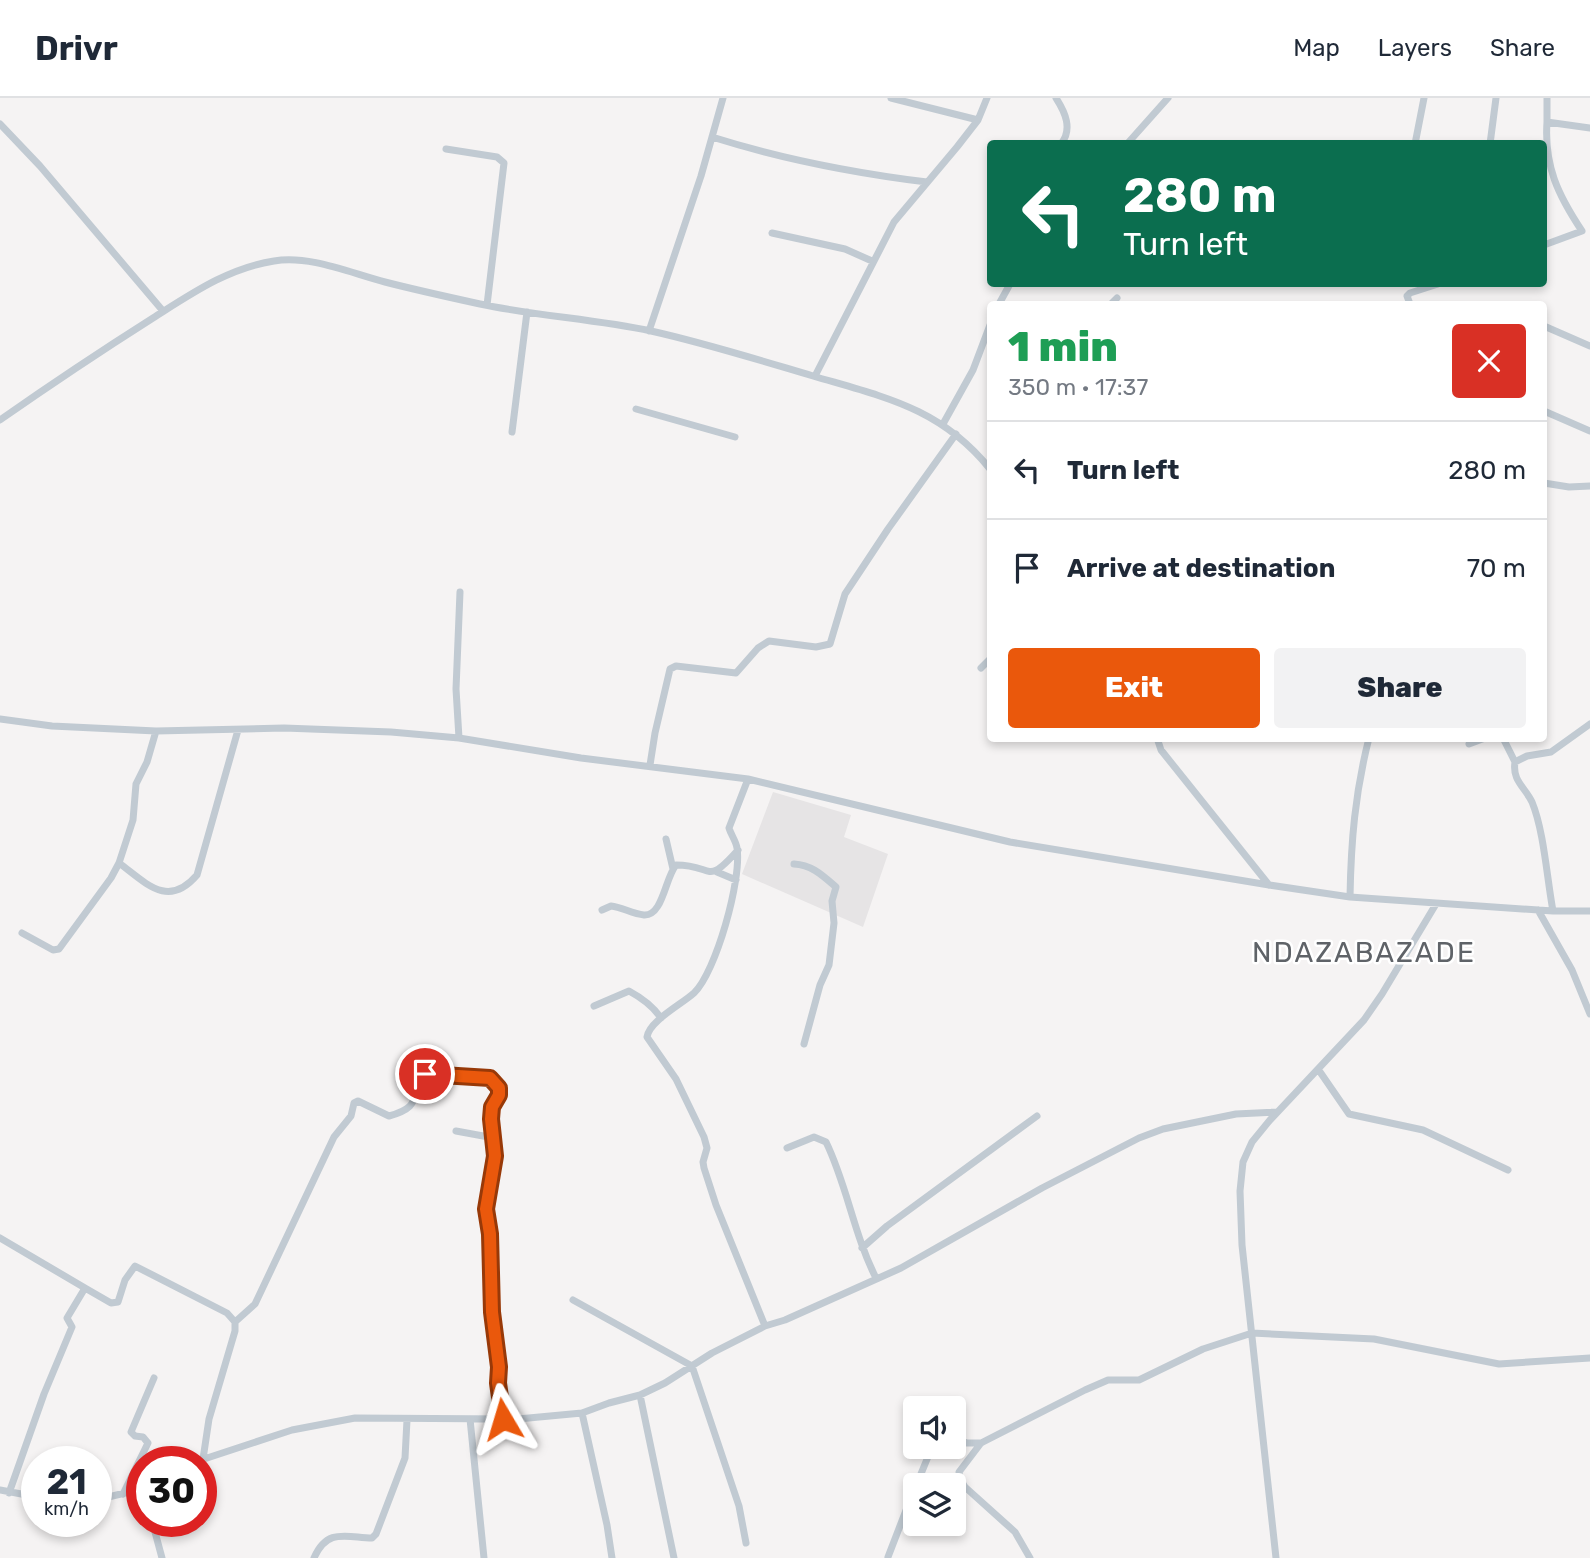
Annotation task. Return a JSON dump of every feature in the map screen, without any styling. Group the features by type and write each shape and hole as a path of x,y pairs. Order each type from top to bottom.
{"street":[{"path":"649,331 723,98"},
{"path":"891,98 978,120"},
{"path":"815,376 894,222 978,120 987,98"},
{"path":"1056,98 1067,117 1067,131 1063,140"},
{"path":"1131,140 1168,98"},
{"path":"1416,140 1424,98"},
{"path":"1491,140 1496,98"},
{"path":"1547,98 1548,158 1554,178 1563,202 1582,231 1590,238"},
{"path":"1547,122 1590,128"},
{"path":"0,124 40,166 163,311"},
{"path":"712,137 751,149 832,167 927,182"},
{"path":"446,149 497,157 504,163 487,305"},
{"path":"1547,244 1582,231"},
{"path":"772,233 845,249 872,261"},
{"path":"0,421 102,349 217,279 276,260 302,260 487,305 649,331 815,376 906,405 943,424 974,449 987,466"},
{"path":"1409,301 1410,293 1429,287"},
{"path":"1114,301 1117,298"},
{"path":"512,432 527,312"},
{"path":"1547,327 1590,346"},
{"path":"943,424 974,370 987,333"},
{"path":"636,409 735,437"},
{"path":"1547,412 1590,431"},
{"path":"650,765 670,668 676,666 736,673 758,648 769,641 816,647 830,644 845,594 956,434"},
{"path":"1547,483 1569,487 1590,486"},
{"path":"459,737 456,689 460,592"},
{"path":"981,668 987,662"},
{"path":"0,719 52,726 156,731 284,728 459,737 581,758 748,779 1010,842 1269,885 1350,897 1436,904 1590,911"},
{"path":"1515,762 1527,756 1551,752 1590,724"},
{"path":"119,863 161,892 175,892 187,887 197,875 237,730"},
{"path":"22,933 53,950 59,949 111,878 119,863 133,820 136,784 147,762 156,731"},
{"path":"1158,742 1161,750 1269,885"},
{"path":"1350,897 1351,834 1359,775 1368,742"},
{"path":"1469,744 1474,742"},
{"path":"1505,742 1515,762 1515,775 1532,801 1553,911"},
{"path":"748,779 729,828 738,850 732,903 707,975 694,992 661,1018 648,1032 647,1037 676,1079 704,1137 707,1148 703,1162 716,1205 765,1326"},
{"path":"666,839 673,869"},
{"path":"717,872 738,850"},
{"path":"794,864 805,865 817,871 836,887 832,901 834,923 829,965 820,985 804,1044"},
{"path":"602,910 611,905 634,913 653,914 676,865 710,873 717,872 736,880"},
{"path":"1276,1558 1242,1245 1243,1162 1252,1143 1277,1112 1364,1020 1382,995 1436,904"},
{"path":"1538,910 1572,970 1590,1014"},
{"path":"594,1006 629,991 655,1010 661,1018"},
{"path":"1318,1069 1349,1114 1434,1134 1508,1170"},
{"path":"235,1322 255,1304 334,1137 351,1116 354,1102 358,1101 389,1116 405,1112 416,1099 425,1074 490,1078 499,1088 499,1095 492,1107 495,1156 486,1209 490,1234 492,1312 503,1419"},
{"path":"217,1454 292,1430 355,1418 503,1419 582,1413 640,1395 765,1326 785,1320 913,1262 1042,1188 1139,1138 1163,1129 1236,1114 1277,1112"},
{"path":"862,1248 887,1226 1037,1116"},
{"path":"456,1131 494,1138"},
{"path":"788,1148 814,1137 827,1142 862,1248 876,1278"},
{"path":"0,1238 111,1303 118,1302 125,1280 135,1266 227,1313 235,1322 235,1331 203,1446"},
{"path":"9,1493 44,1394 72,1327 68,1318 85,1288"},
{"path":"573,1300 692,1366 739,1506 746,1543"},
{"path":"966,1443 981,1443 1108,1380 1139,1380 1203,1349 1252,1333 1374,1339 1499,1364 1590,1358"},
{"path":"123,1494 148,1443 143,1437 135,1436 131,1432 154,1378"},
{"path":"640,1395 674,1558"},
{"path":"582,1413 612,1558"},
{"path":"470,1419 484,1558"},
{"path":"314,1558 324,1540 332,1536 372,1538 376,1534 405,1458 407,1420"},
{"path":"981,1443 959,1472 960,1479 976,1498 1015,1532 1030,1558"},
{"path":"0,1490 21,1495"},
{"path":"112,1496 126,1493"},
{"path":"888,1557 903,1518"},
{"path":"156,1537 162,1558"}],"shaded area":[{"path":"773,792 851,815 844,837 888,854 863,927 742,874"}],"district":[{"name":"NDAZABAZADE","path":"1364,952"}],"route":[{"path":"425,1074 490,1078 499,1088 499,1095 492,1107 495,1156 486,1209 490,1234 492,1312 503,1419"}]}
